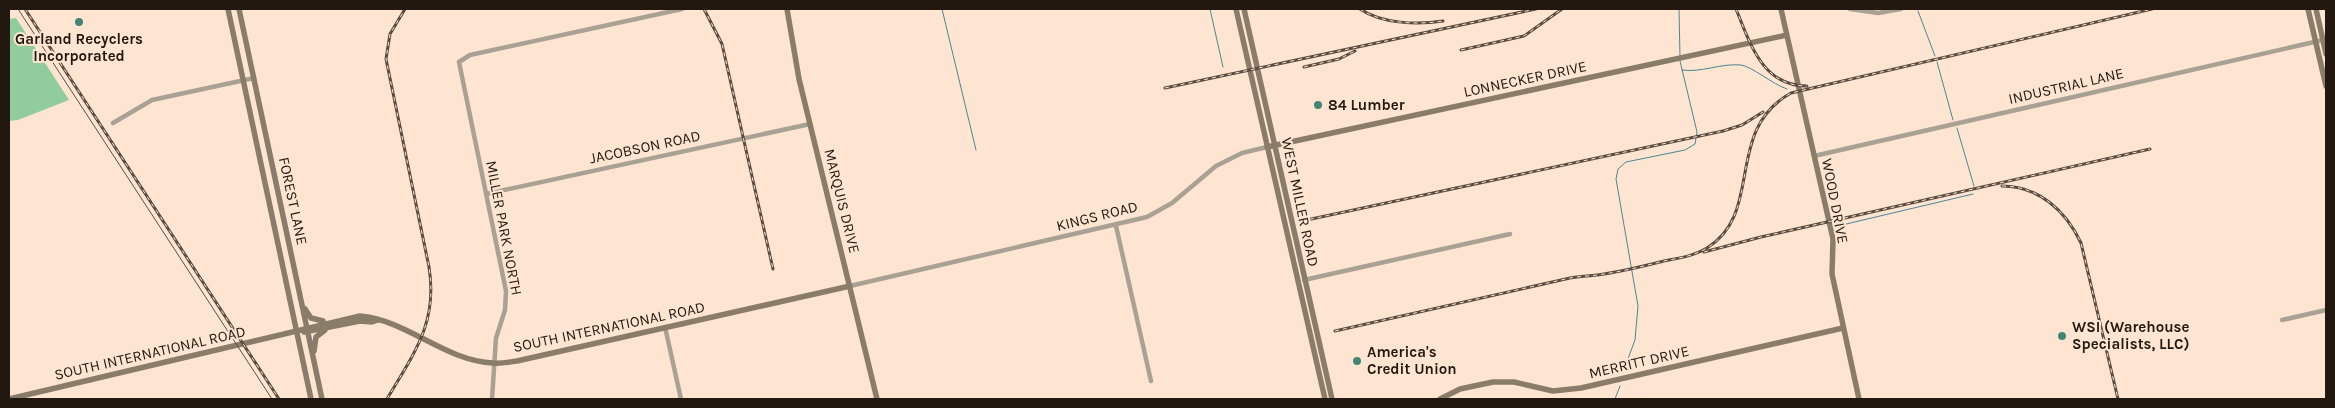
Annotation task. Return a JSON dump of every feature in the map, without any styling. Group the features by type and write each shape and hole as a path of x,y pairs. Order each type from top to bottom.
{"street":[{"name":"FOREST LANE","path":"228,9 311,399"},
{"name":"FOREST LANE","path":"239,9 322,399"},
{"name":"MILLER PARK NORTH","path":"492,399 496,338 507,297 459,62 470,55 682,9"},
{"name":"MARQUIS DRIVE","path":"786,9 810,124 877,399"},
{"name":"WEST MILLER ROAD","path":"1236,9 1268,147 1332,399"},
{"name":"WEST MILLER ROAD","path":"1244,9 1274,145 1325,399"},
{"name":"WOOD DRIVE","path":"1781,9 1833,239 1832,274 1859,399"},
{"path":"1850,9 1878,13 1900,9"},
{"path":"2308,9 2326,86"},
{"path":"2316,9 2326,54"},
{"name":"LONNECKER DRIVE","path":"1268,147 1787,35"},
{"name":"INDUSTRIAL LANE","path":"1814,156 2323,40"},
{"path":"113,123 152,100 254,78"},
{"name":"JACOBSON ROAD","path":"486,194 810,124"},
{"path":"255,138 266,136"},
{"name":"KINGS ROAD","path":"850,286 1116,226 1148,217 1172,203 1208,171 1231,158 1268,147"},
{"path":"1116,226 1151,381"},
{"path":"1301,280 1510,234"},
{"path":"278,245 289,242"},
{"name":"SOUTH INTERNATIONAL ROAD","path":"9,399 308,330 360,316 374,317 378,320 396,324 473,359 494,363 517,361 850,286"},
{"path":"303,306 314,320 331,324"},
{"path":"2282,320 2326,310"},
{"path":"314,361 316,337 331,324"},
{"path":"665,327 682,399"},
{"name":"MERRITT DRIVE","path":"1440,399 1460,389 1493,382 1514,382 1553,391 1581,388 1843,328"}],"green space":[{"path":"16,18 69,100 18,120 9,121 9,19"}],"waterway":[{"path":"942,9 976,150"},
{"path":"1210,9 1223,67"},
{"path":"1679,9 1680,57"},
{"path":"1918,11 1935,56"},
{"path":"1623,372 1635,340 1638,306 1616,179 1618,169 1626,162 1685,150 1695,144 1697,132 1680,61"},
{"path":"1937,62 1953,120"},
{"path":"1682,70 1689,71 1726,65 1741,65 1787,89"},
{"path":"1957,128 1974,186"},
{"path":"1842,225 1973,194"},
{"path":"1615,399 1620,386"}],"tram line":[{"path":"18,9 272,399"}],"railway":[{"path":"25,9 279,399"},
{"path":"387,399 415,352 421,337 427,321 431,287 429,267 386,59 390,34 405,9"},
{"path":"704,9 722,44 773,269"},
{"path":"1360,9 1379,18 1400,22 1423,23 1443,21"},
{"path":"1165,88 1536,9"},
{"path":"1461,50 1524,36 1562,9"},
{"path":"1736,9 1753,48 1768,71 1779,79 1792,84 1807,86"},
{"path":"1335,331 1570,278 1600,275 1697,253 1707,248 1724,233 1735,214 1750,149 1757,128 1770,109 1791,93 2152,9"},
{"path":"1304,67 1339,59 1355,51"},
{"path":"1302,221 1723,131 1742,125 1763,112"},
{"path":"1704,252 1761,237 2150,149"},
{"path":"2002,186 2028,190 2039,196 2059,211 2075,231 2081,243 2118,399"}],"place":[{"name":"Garland Recyclers Incorporated","path":"79,22"},
{"name":"84 Lumber","path":"1318,105"},
{"name":"WSI (Warehouse Specialists, LLC)","path":"2062,336"},
{"name":"America's Credit Union","path":"1357,361"}]}
